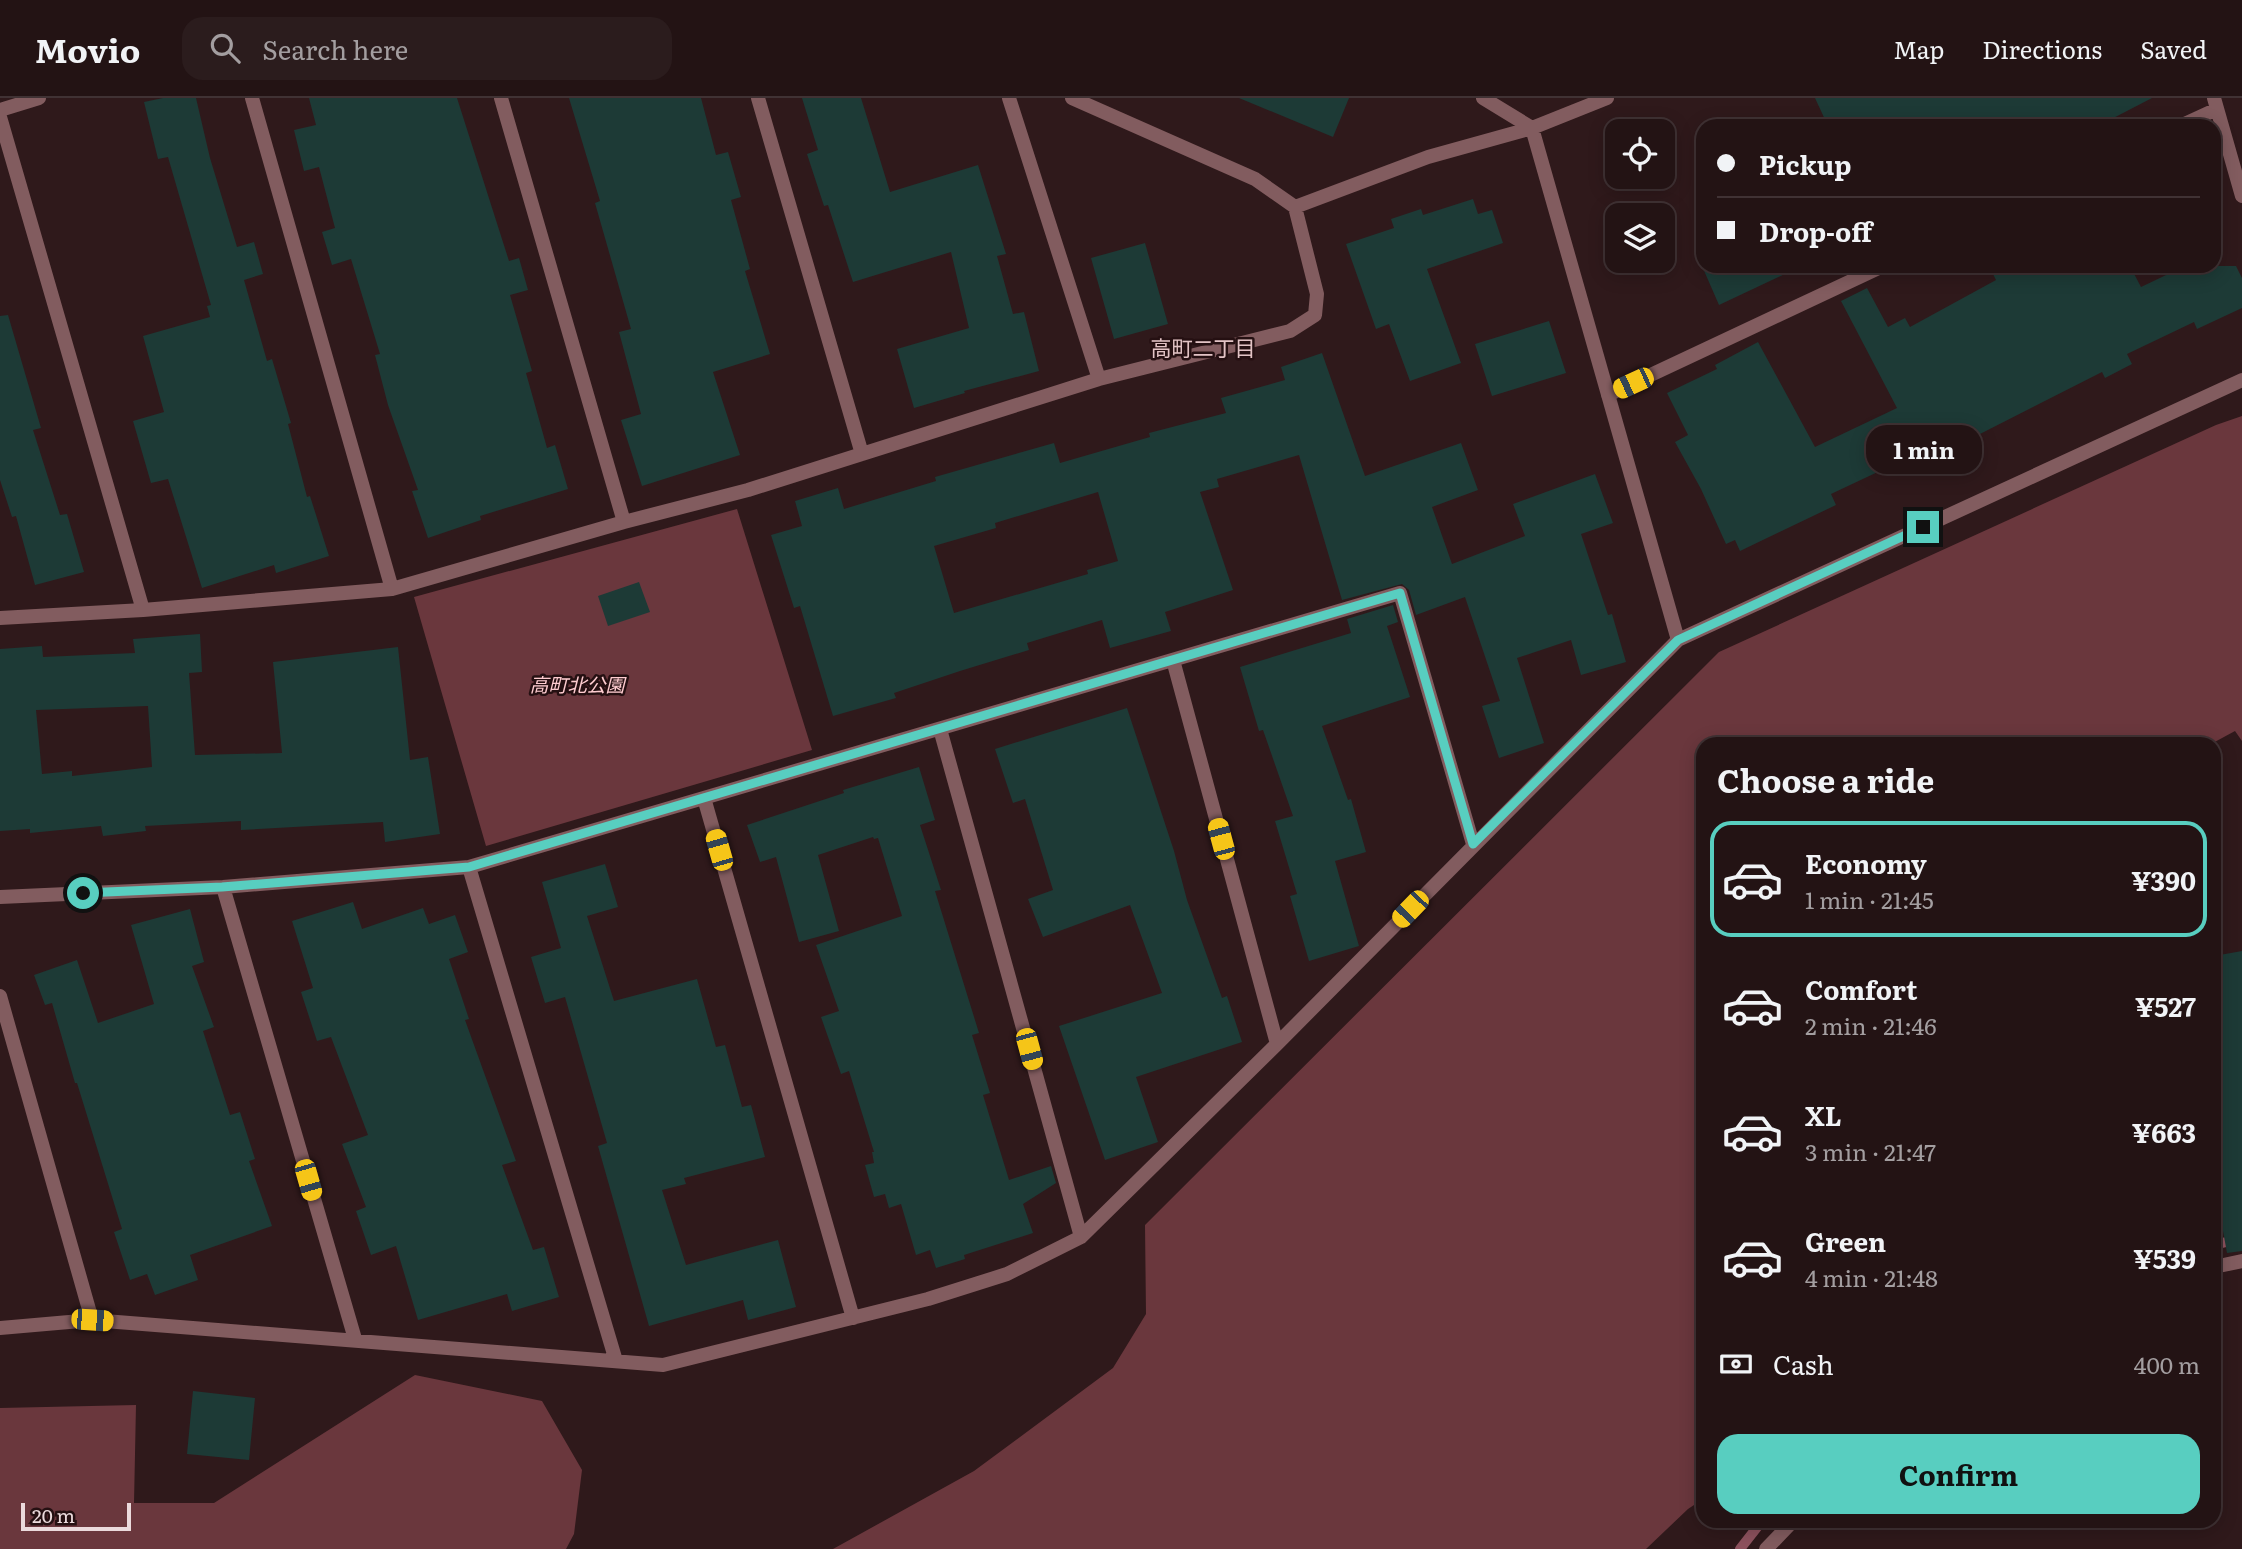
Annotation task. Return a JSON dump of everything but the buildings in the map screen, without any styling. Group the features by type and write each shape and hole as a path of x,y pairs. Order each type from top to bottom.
{"street":[{"path":"0,110 39,98"},
{"path":"252,98 392,589"},
{"path":"501,98 624,522"},
{"path":"758,98 862,454"},
{"path":"1009,98 1099,379"},
{"path":"0,618 142,610 392,589 624,522 747,490 1099,379 1290,331 1315,315 1317,294 1296,207 1255,178 1072,98"},
{"path":"1483,98 1532,128 1678,640"},
{"path":"1296,207 1428,157 1532,128 1607,98"},
{"path":"2191,119 2216,103"},
{"path":"0,117 142,610"},
{"path":"2221,121 2242,196"},
{"path":"1608,395 1868,273"},
{"path":"0,1328 92,1320 663,1365 928,1299 1007,1274 1082,1237 1678,640 2242,380"},
{"path":"0,897 222,887 469,867 1400,593 1473,844"},
{"path":"1173,660 1277,1044"},
{"path":"940,729 1082,1237"},
{"path":"704,798 853,1318"},
{"path":"469,867 616,1361"},
{"path":"222,887 355,1339"},
{"path":"0,996 92,1320"},
{"path":"2221,1266 2242,1261"},
{"path":"1766,1549 1786,1528"}],"green space":[{"path":"2242,416 2242,741 2235,731 2221,739 1696,737 1696,1504 1646,1549 833,1549 974,1471 1113,1368 1146,1314 1145,1225 1719,652 2216,425"},
{"name":"高町北公園","path":"737,509 812,750 486,846 414,597"},
{"path":"415,1375 542,1401 582,1470 574,1534 566,1549 0,1549 0,1408 136,1405 134,1503 214,1503"}],"waterway":[{"path":"2221,1243 2242,1238"},
{"path":"1740,1549 1756,1528"}],"district":[{"name":"高町二丁目","path":"1203,349"}],"route":[{"path":"83,893 222,887 469,867 1400,593 1473,844 1678,640 1923,527"}]}
